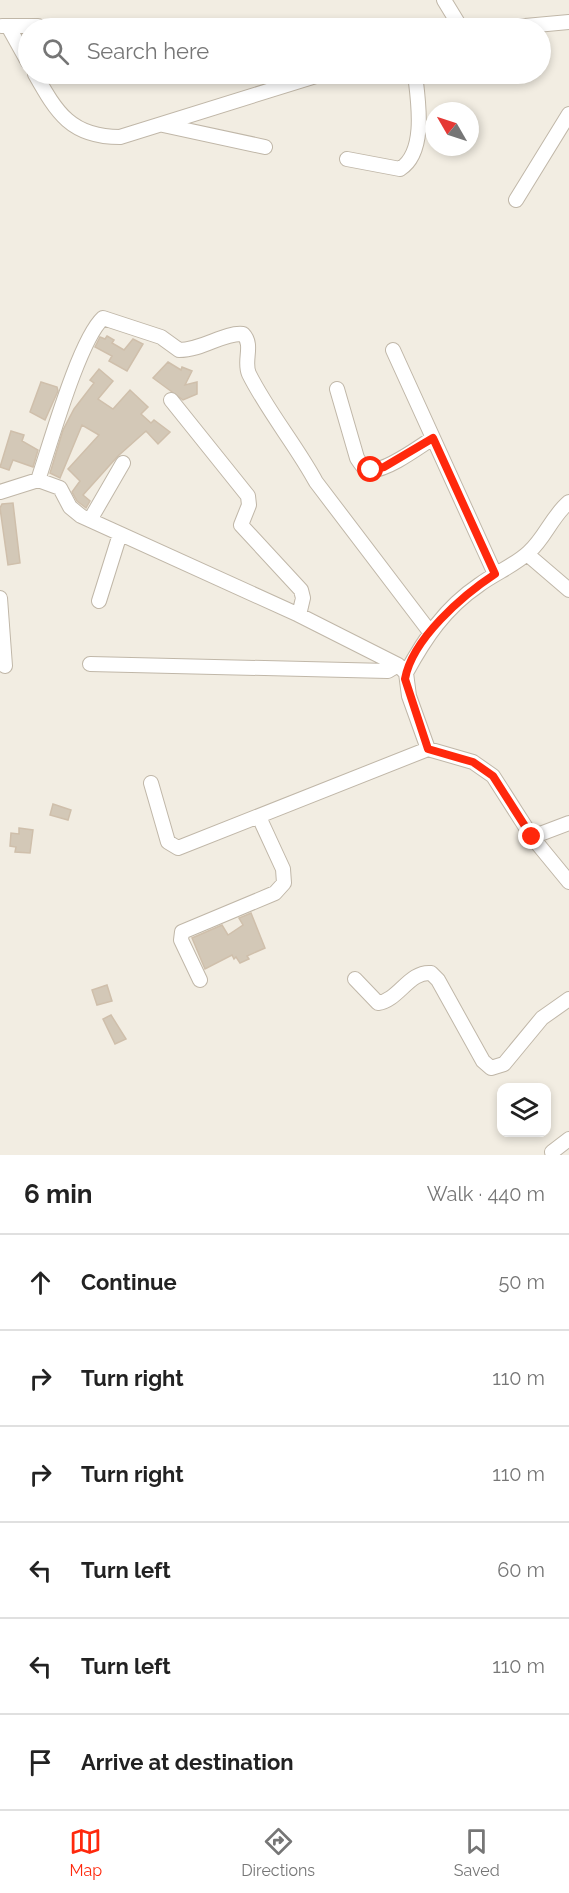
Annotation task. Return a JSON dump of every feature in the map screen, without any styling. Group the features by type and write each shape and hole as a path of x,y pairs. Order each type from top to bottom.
{"street":[{"path":"444,0 455,18"},
{"path":"551,24 569,22"},
{"path":"4,26 18,47"},
{"path":"41,84 53,105 74,127 101,137 120,137 290,84"},
{"path":"348,159 400,170 407,164 420,123 416,84"},
{"path":"516,200 569,114"},
{"path":"163,124 265,147"},
{"path":"38,480 74,376 94,329 103,318 161,337 179,350 200,348 231,334 243,334 249,343 249,374 306,460 316,482 430,632"},
{"path":"393,350 495,574"},
{"path":"338,389 357,458 363,467 371,470 384,467 433,438"},
{"path":"171,400 248,496 249,505 241,525 301,590 303,598 299,615"},
{"path":"90,520 123,463"},
{"path":"0,492 38,480 60,488 70,507 90,520 299,615 402,669 428,749"},
{"path":"90,664 388,671 402,669 430,632 458,601 527,554 554,517 569,502"},
{"path":"99,601 120,534"},
{"path":"527,554 569,590"},
{"path":"0,598 5,666"},
{"path":"151,783 168,842 174,847 183,846 428,749 484,768 493,776 532,837 569,882"},
{"path":"200,980 181,940 182,932 275,893 285,883 283,869 259,817"},
{"path":"532,837 569,823"},
{"path":"355,979 378,1003 388,999 418,975 431,973 438,980 483,1061 491,1068 504,1064 542,1018 569,999"},
{"path":"552,1152 569,1139"}],"building":[{"path":"107,336 114,340 112,343 124,350 133,339 143,344 127,371 109,361 112,356 95,347 100,337 105,339"},
{"path":"168,362 181,370 182,367 192,371 185,385 197,382 197,394 183,400 153,378"},
{"path":"99,369 113,381 98,399 113,409 130,390 148,407 141,414 151,423 154,420 170,432 158,444 146,431 118,456 83,495 90,501 86,508 77,501 72,492 80,481 68,469 99,435 82,425 60,478 50,473 63,430 74,409 94,383 90,380"},
{"path":"41,382 57,387 58,391 45,420 30,412"},
{"path":"11,431 24,435 22,441 38,450 33,467 13,460 9,470 0,467"},
{"path":"13,503 20,563 8,565 0,508 2,504"},
{"path":"53,804 71,810 68,820 50,815"},
{"path":"19,828 33,830 30,853 15,852 16,847 10,846 11,833 19,834"},
{"path":"251,913 265,948 247,956 249,959 240,963 232,955 205,969 192,938 222,925 228,935 243,925 239,918"},
{"path":"107,985 112,1001 97,1005 92,990"},
{"path":"111,1015 126,1039 115,1044 103,1019"}],"route":[{"path":"371,470 384,467 433,438 495,574 478,585 441,617 423,642 405,679 428,749 473,762 484,768 493,776 532,837"}]}
